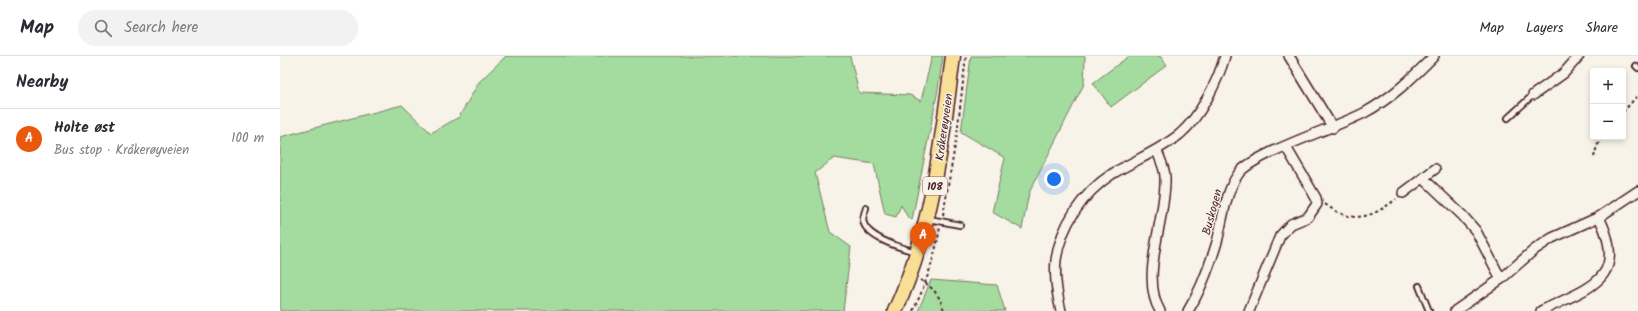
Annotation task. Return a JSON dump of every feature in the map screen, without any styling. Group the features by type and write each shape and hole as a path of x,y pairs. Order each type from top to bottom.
{"main road":[{"name":"Kråkerøyveien","path":"895,311 918,252 927,219 940,154 953,56"}],"street":[{"path":"1061,311 1056,288 1056,260 1065,230 1073,214 1084,197 1096,186 1113,174 1157,151 1181,133 1193,121 1216,80 1225,56"},
{"path":"1289,56 1333,128"},
{"name":"Buskogen","path":"1188,311 1202,284 1231,189 1240,173 1262,158 1333,128 1386,100 1407,83 1434,56"},
{"path":"1533,95 1564,74 1579,56"},
{"path":"1249,311 1280,236 1291,224 1308,217 1317,204 1316,198 1286,147"},
{"path":"1157,151 1166,176 1151,281 1156,305 1160,311"},
{"path":"1403,193 1424,179 1435,169"},
{"path":"1424,179 1462,215 1476,231 1501,279"},
{"path":"1456,311 1501,279 1534,250 1552,238 1599,217 1638,191"},
{"path":"1541,311 1594,285 1605,274 1610,248 1606,231 1599,217"}],"lane":[{"path":"1508,118 1533,95"},
{"path":"866,208 863,220 873,235 900,247 918,252"},
{"path":"927,219 960,225"},
{"path":"1419,286 1429,311"}],"path":[{"path":"1626,109 1638,95"},
{"path":"1594,157 1600,140"},
{"path":"1316,198 1332,210 1353,217 1369,215 1381,211 1403,193"},
{"path":"913,311 926,284 932,287 940,298 944,311"}],"green space":[{"path":"506,56 850,56 859,93 910,95 921,101 932,56 943,56 937,95 912,220 907,216 901,205 896,217 885,214 874,164 834,158 815,173 830,232 851,247 843,311 280,311 280,137 402,105 431,133 459,117 479,82"},
{"path":"971,56 1085,56 1084,84 1029,193 1022,229 992,212 1005,158 961,132"},
{"path":"1129,56 1160,56 1167,65 1111,107 1093,83"},
{"path":"931,280 997,285 1005,311 918,311"}],"place":[{"name":"Holte øst","path":"923,255"}]}
